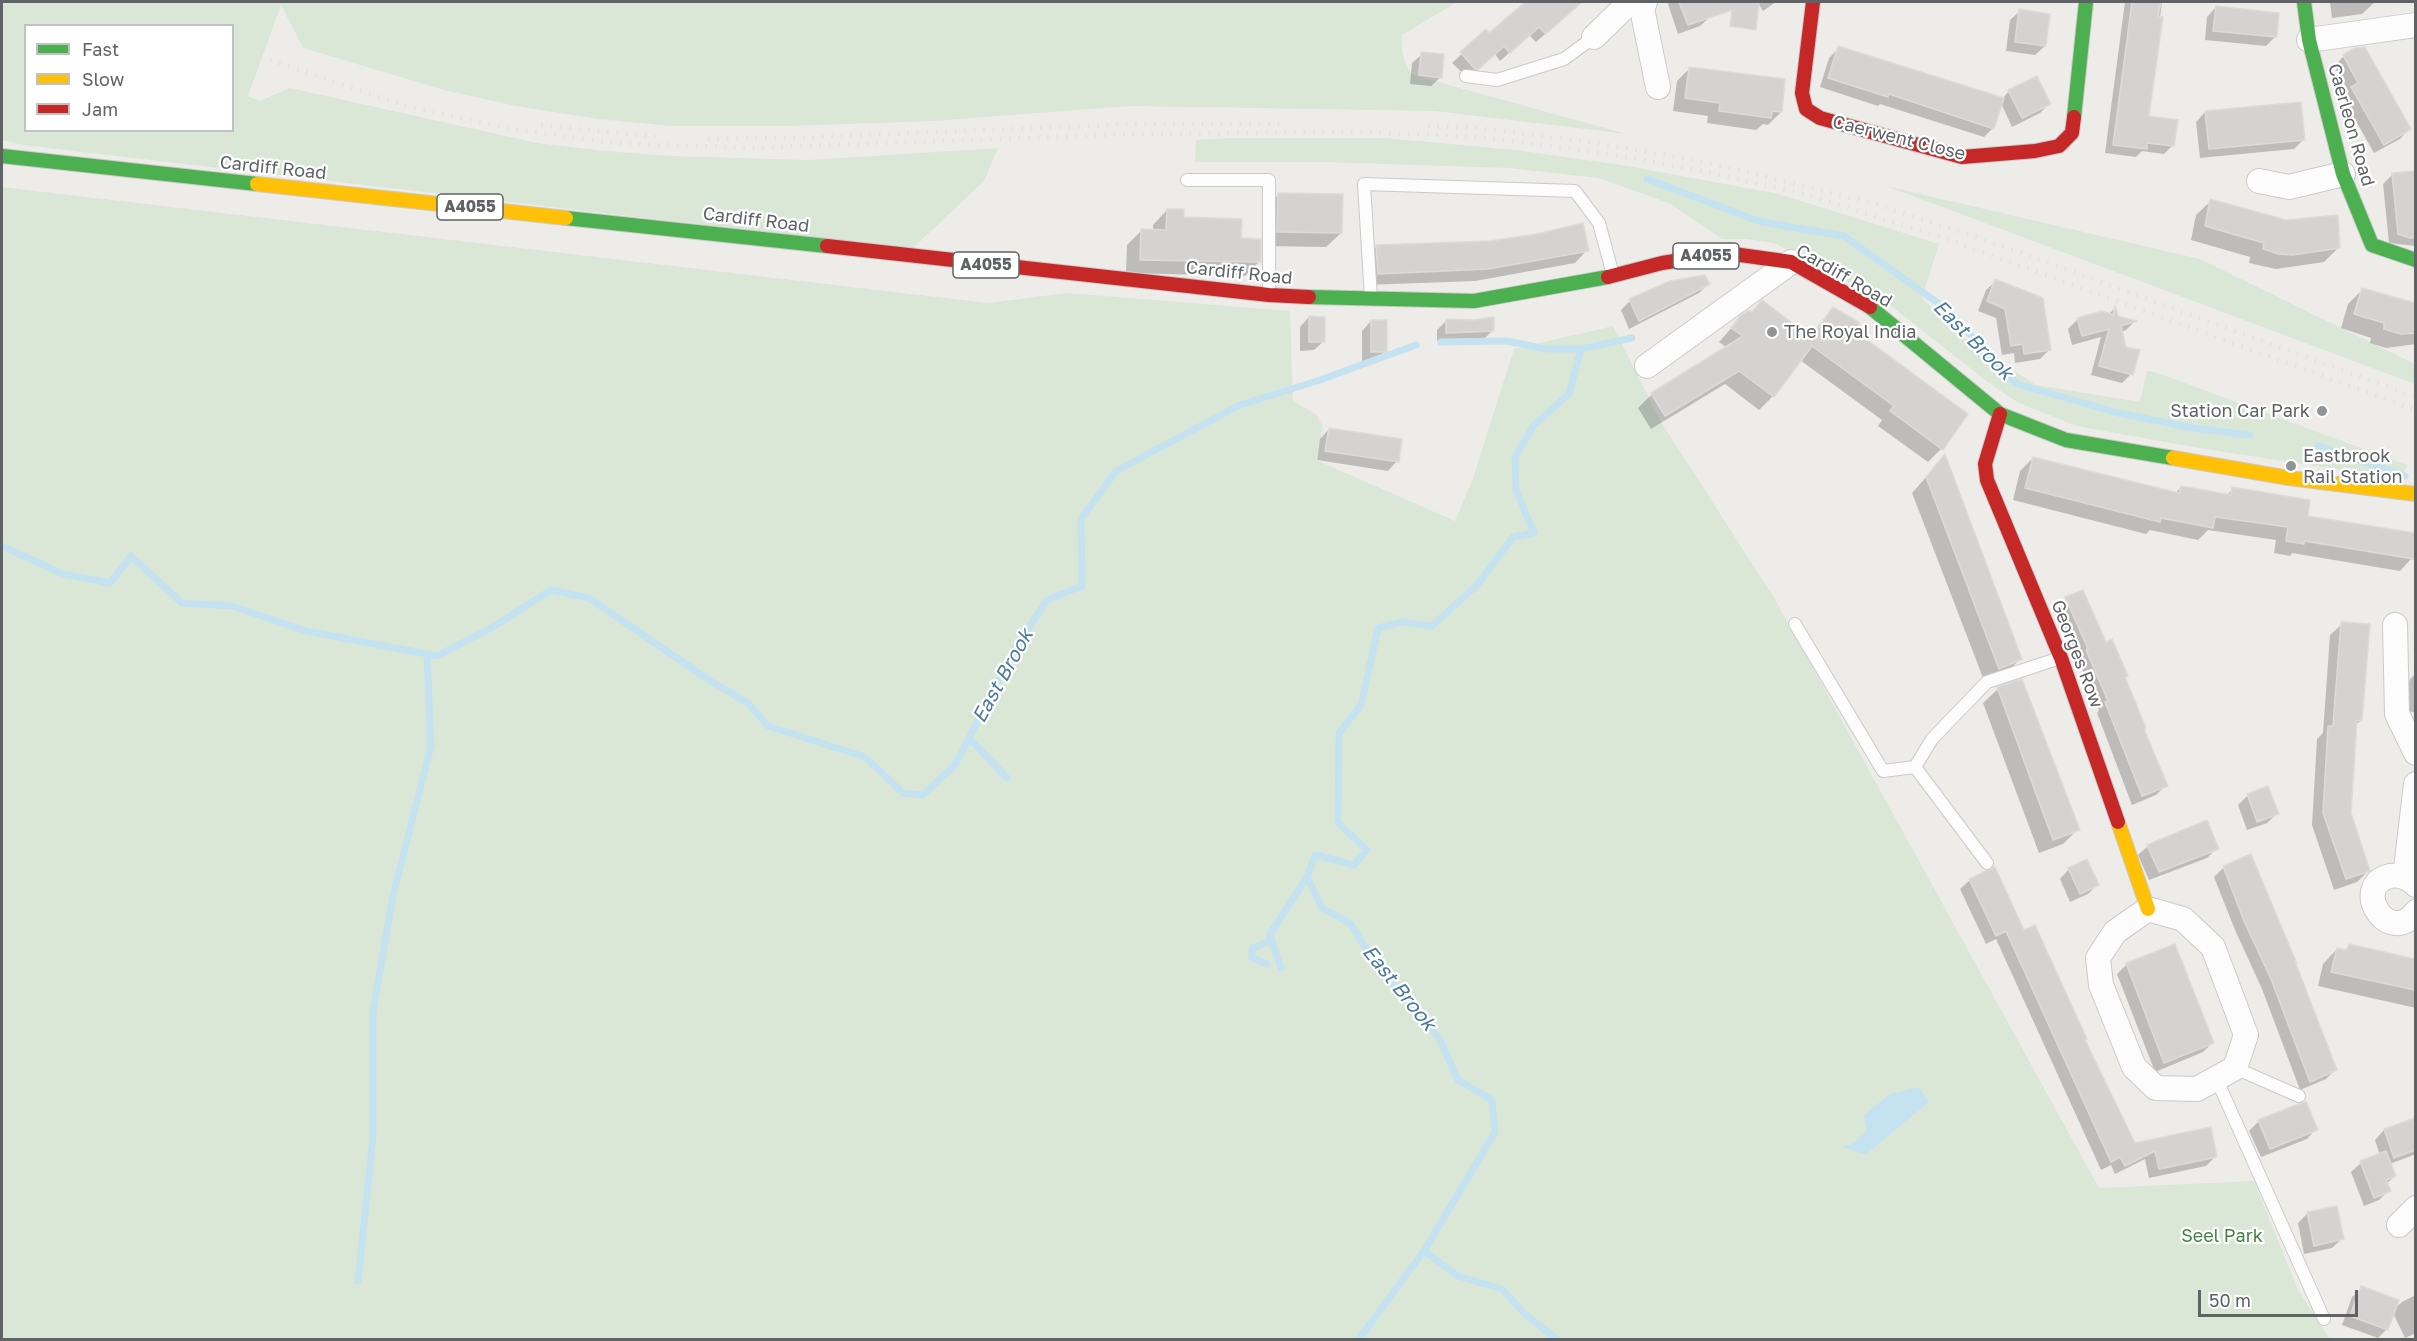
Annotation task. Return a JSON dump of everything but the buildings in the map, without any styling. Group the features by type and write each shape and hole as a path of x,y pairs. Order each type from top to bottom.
{"main road":[{"name":"Caerwent Close","path":"1813,2 1802,93 1806,109 1820,118 1962,157 2036,151 2059,146 2072,133 2086,2"},
{"name":"Caerleon Road","path":"2304,2 2309,40 2343,174 2372,245 2415,260"},
{"name":"Cardiff Road","path":"2,156 1269,295 1371,300 1474,301 1613,276 1662,263 1726,253 1791,262 1870,307 2000,414 2066,440 2289,478 2415,494"},
{"name":"Georges Row","path":"2000,414 1985,465 1988,480 2061,658 2148,909"}],"street":[{"path":"1594,37 1630,2"},
{"path":"1645,2 1642,9 1658,87"},
{"path":"2309,40 2415,25"},
{"path":"2259,181 2289,187 2343,174"},
{"path":"1647,366 1791,262"},
{"path":"2395,625 2397,714 2415,753"},
{"path":"2415,784 2410,881 2392,875 2378,884 2373,897 2373,905 2384,919 2396,923 2404,921 2415,912"},
{"path":"2148,909 2183,919 2213,947 2246,1035 2226,1073 2197,1089 2156,1088 2134,1067 2101,985 2098,958 2115,932 2148,909"}],"lane":[{"path":"1466,76 1497,80 1564,59 1594,37"},
{"path":"1187,180 1269,180 1269,295"},
{"path":"1371,300 1364,184 1575,191 1599,223 1613,276"},
{"path":"1795,624 1883,771 1915,766 1932,739 1987,682 2061,658"},
{"path":"1915,766 1987,863"},
{"path":"2226,1073 2299,1096"},
{"path":"2226,1073 2324,1319"}],"green space":[{"path":"2,2 1457,2 1402,35 1403,56 1413,75 1627,134 1435,111 1130,106 934,121 788,126 671,126 598,119 516,106 444,90 303,48 281,5 248,96 260,101 290,88 537,143 672,156 809,160 998,148 984,181 912,249 22,145 2,140"},
{"path":"1385,138 1516,150 1622,165 1779,194 1939,244 1922,298 1964,338 2036,385 2140,402 2147,371 2155,372 2407,465 2401,479 2205,449 2076,426 2017,402 1989,383 1890,305 1774,243 1746,239 1722,239 1671,204 1599,178 1508,168 1324,162 1195,162 1196,140"},
{"path":"1886,186 2200,259 2415,364 2415,384"},
{"name":"Seel Park","path":"2,187 988,303 1067,293 1290,311 1293,401 1316,414 1323,427 1316,460 1455,521 1473,478 1514,349 1613,326 1660,420 1776,601 2099,1188 2254,1181 2298,1290 2330,1339 2,1340"}],"water":[{"path":"1919,1087 1929,1102 1865,1155 1843,1147 1854,1143 1867,1131 1864,1115 1890,1094"}],"waterway":[{"name":"East Brook","path":"1647,179 1761,222 1844,236 1945,308 2017,384 2118,413 2199,429 2250,435"},
{"name":"East Brook","path":"1358,1340 1424,1251 1495,1132 1492,1100 1458,1080 1439,1038 1374,962 1351,924 1322,908 1307,877 1315,855 1354,865 1367,850 1338,823 1339,733 1361,705 1378,628 1402,622 1432,626 1478,584 1513,537 1534,533 1516,490 1515,457 1534,425 1569,394 1581,349 1632,338"},
{"path":"1441,342 1507,341 1546,349 1581,349"},
{"name":"East Brook","path":"2,546 63,574 110,583 131,556 182,603 232,606 306,631 437,656 493,627 551,590 589,598 709,680 748,703 768,726 865,757 903,793 923,795 955,765 1017,645 1047,600 1082,586 1081,519 1116,471 1240,405 1320,380 1416,345"},
{"name":"East Brook","path":"2318,446 2405,476"},
{"path":"358,1281 373,1137 373,1011 393,896 431,746 427,654"},
{"path":"969,738 1007,778"},
{"path":"1281,968 1270,934 1307,877"},
{"path":"1267,964 1251,957 1253,948 1272,940"},
{"path":"1424,1251 1458,1276 1502,1289 1525,1314 1558,1340"}],"railway":[{"path":"270,60 406,106 505,128 612,143 753,148 1136,134 1362,132 1480,137 1602,153 1702,171 1800,193 1944,238 2416,410"},
{"path":"708,139 790,138 1133,124 1281,124"},
{"path":"541,125 657,137"},
{"path":"1428,126 1479,128 1597,143 1710,163 1872,203 1991,242 2416,397"}],"traffic: fast":[{"path":"2074,117 2086,2"},
{"path":"2304,2 2309,40 2343,174 2372,245 2416,260"},
{"path":"2,156 257,184"},
{"path":"566,218 827,246"},
{"path":"1309,297 1474,301 1608,277"},
{"path":"1870,307 2000,414 2066,440 2173,458"}],"traffic: slow":[{"path":"257,184 566,218"},
{"path":"2173,458 2289,478 2416,494"},
{"path":"2118,822 2148,909"}],"traffic: jam":[{"path":"1813,2 1802,93 1806,109 1820,118 1962,157 2035,151 2059,146 2072,133 2074,117"},
{"path":"827,246 1269,295 1309,297"},
{"path":"1608,277 1662,263 1726,253 1791,262 1870,307"},
{"path":"2000,414 1985,464 1987,480 2061,658 2118,822"}],"place":[{"name":"The Royal India","path":"1772,332"},
{"name":"Station Car Park","path":"2322,411"},
{"name":"Eastbrook Rail Station","path":"2291,466"}]}
